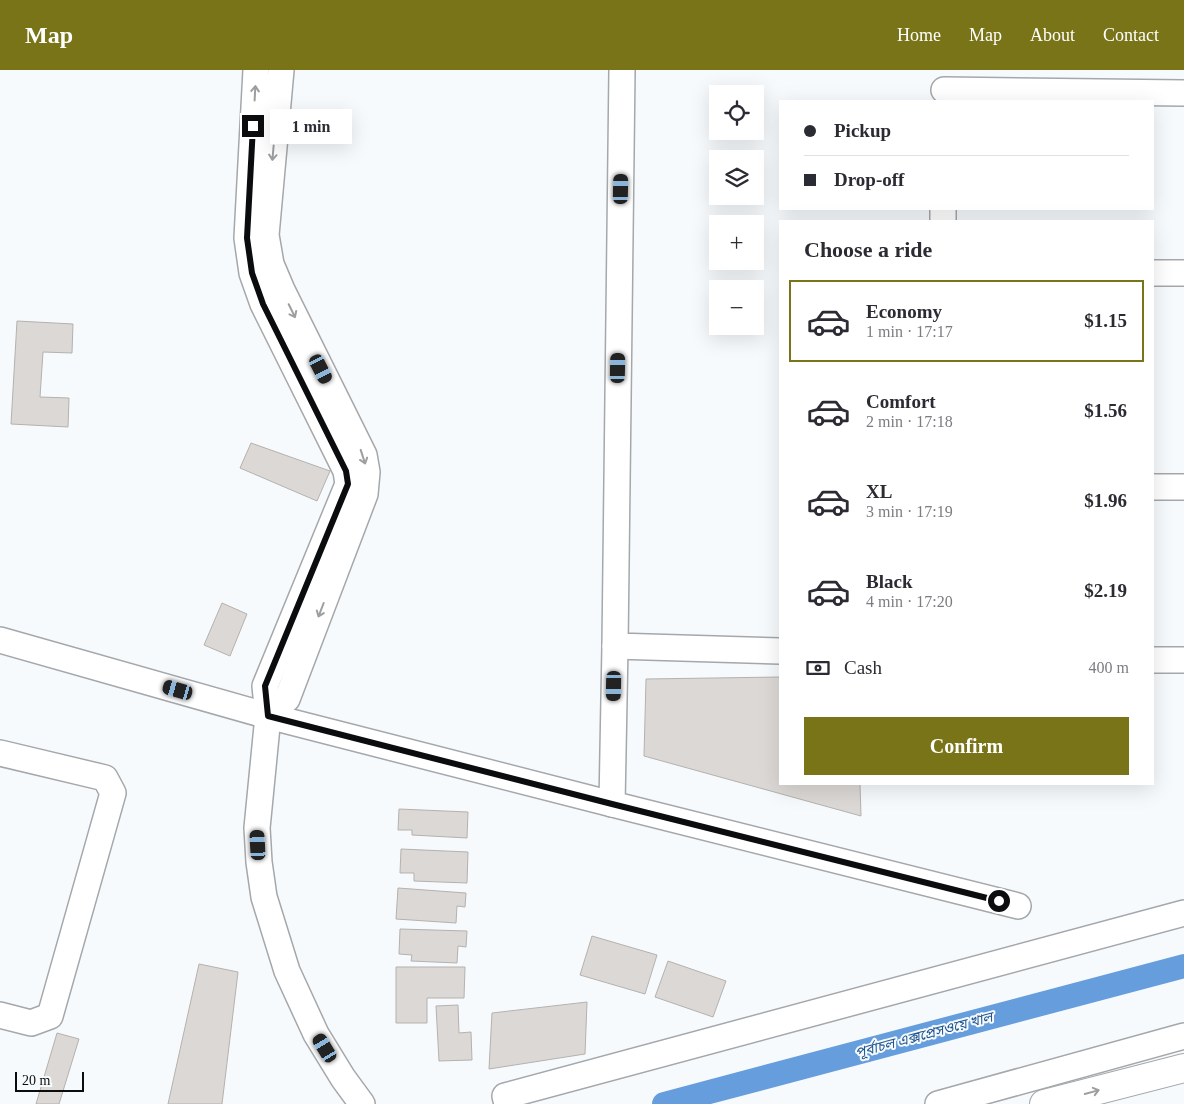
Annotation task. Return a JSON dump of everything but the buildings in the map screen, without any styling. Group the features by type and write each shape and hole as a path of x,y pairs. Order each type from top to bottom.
{"main road":[{"path":"1044,1104 1184,1068"}],"street":[{"path":"256,70 247,238 252,273 263,304 302,357"},
{"path":"281,70 266,235 271,264 282,290 302,357 346,471 348,484 265,686 268,716 257,828 259,862 264,897 287,970 316,1034 343,1078 362,1104"},
{"path":"612,804 622,70"},
{"path":"944,87 1184,93"},
{"path":"1154,273 1184,273"},
{"path":"1154,487 1184,487"},
{"path":"0,640 268,716 1018,906"},
{"path":"615,646 779,651"},
{"path":"1154,660 1184,660"},
{"path":"0,753 105,778 113,794 50,1016 32,1023 0,1016"},
{"path":"506,1100 1184,913"},
{"path":"938,1104 1184,1036"},
{"path":"343,1078 348,1104"}],"waterway":[{"name":"পূর্বাচল এক্সপ্রেসওয়ে খাল","path":"664,1104 1184,966"}],"route":[{"path":"253,126 247,238 252,273 263,304 346,471 348,484 265,686 268,716 999,901"}]}
